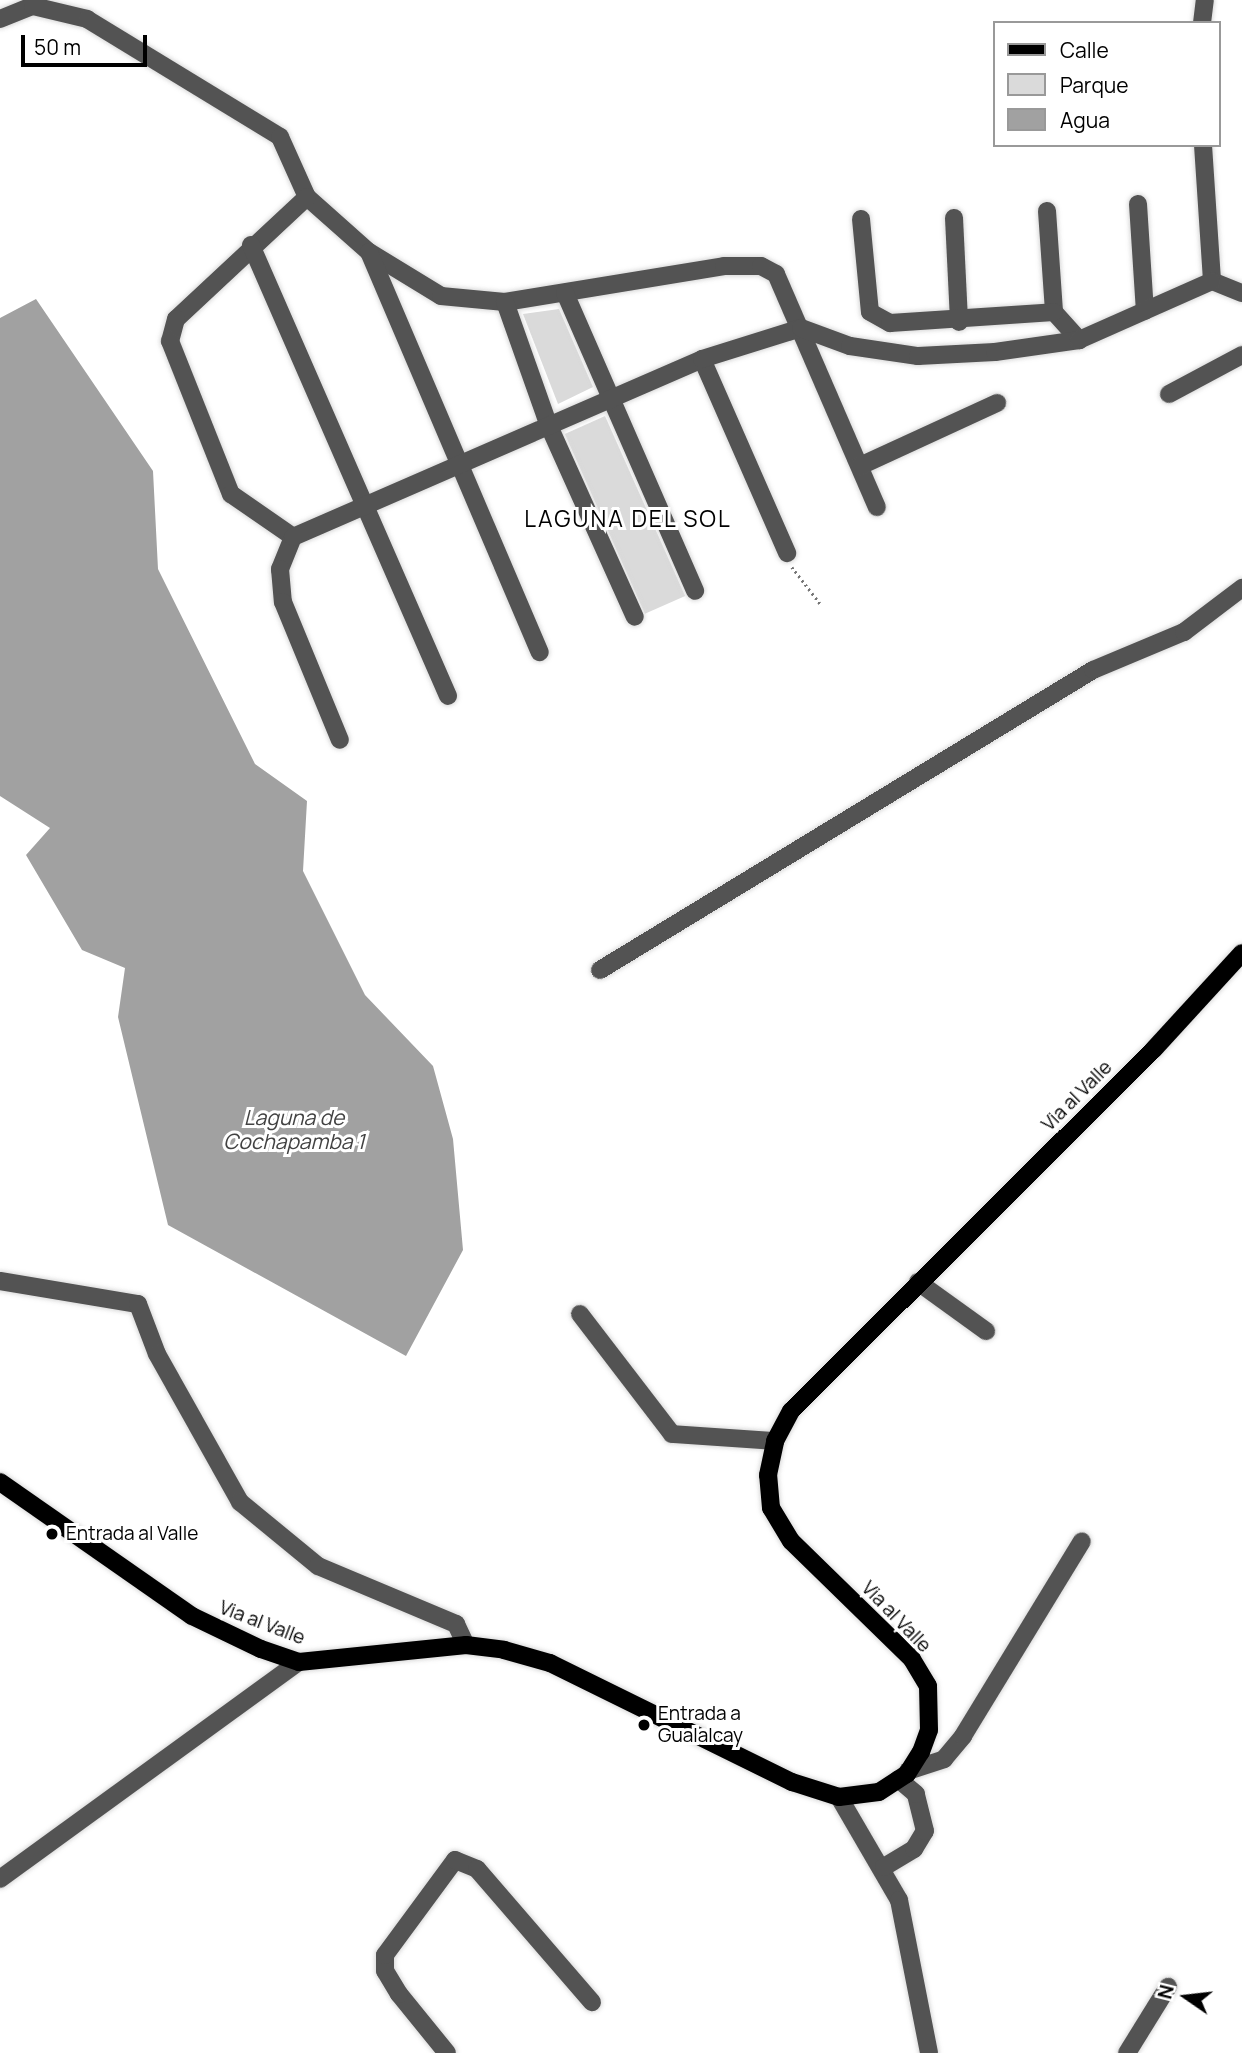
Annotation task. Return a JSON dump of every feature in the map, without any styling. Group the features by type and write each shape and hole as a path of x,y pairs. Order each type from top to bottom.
{"main road":[{"name":"Via al Valle","path":"0,1482 192,1616 299,1662 466,1646 550,1663 792,1782 839,1797 879,1792 903,1775 929,1730 928,1686 912,1659 791,1541 771,1508 768,1475 775,1441 791,1411 1154,1049 1242,953"}],"street":[{"path":"1202,21 1205,0"},
{"path":"0,19 33,6 87,19 280,137 307,197 369,252 441,296 505,302 724,265 761,266 776,274 802,328 877,507"},
{"path":"1203,147 1212,281"},
{"path":"293,537 231,494 170,341 176,319 251,245 307,197"},
{"path":"1138,204 1146,311"},
{"path":"1047,211 1054,312 1079,341"},
{"path":"954,218 960,322"},
{"path":"861,219 870,312 890,323 960,322 1054,312"},
{"path":"251,245 448,696"},
{"path":"369,252 540,652"},
{"path":"340,740 283,602 280,569 293,537 702,359 802,328 850,346 918,356 1079,341 1212,281 1242,293"},
{"path":"565,293 695,591"},
{"path":"505,302 550,426 635,617"},
{"path":"1170,394 1242,355"},
{"path":"702,359 787,553"},
{"path":"860,466 997,403"},
{"path":"600,970 1093,670 1184,632 1242,588"},
{"path":"0,1281 138,1304 157,1354 240,1502 318,1566 456,1624 466,1646"},
{"path":"918,1282 986,1331"},
{"path":"580,1314 672,1434 775,1441"},
{"path":"884,1867 914,1849 925,1831 916,1794 903,1775 944,1759 963,1736 1082,1541"},
{"path":"0,1879 299,1662"},
{"path":"839,1797 884,1867 899,1900 929,2053"},
{"path":"447,2053 399,1994 385,1971 386,1955 455,1860 477,1869 592,2002"},
{"path":"1127,2053 1168,1987"}],"path":[{"path":"787,553 797,579 822,606"}],"green space":[{"path":"559,309 593,387 558,404 523,314"},
{"path":"605,416 685,596 645,614 565,434"}],"water":[{"name":"Laguna de Cochapamba 1","path":"36,299 153,471 158,569 255,764 307,801 303,871 365,995 433,1066 453,1139 463,1250 406,1356 168,1225 118,1017 125,968 82,950 26,855 50,828 0,796 0,318"}],"place":[{"name":"Entrada al Valle","path":"52,1534"},
{"name":"Entrada a Gualalcay","path":"644,1725"}],"district":[{"name":"LAGUNA DEL SOL","path":"628,518"}]}
